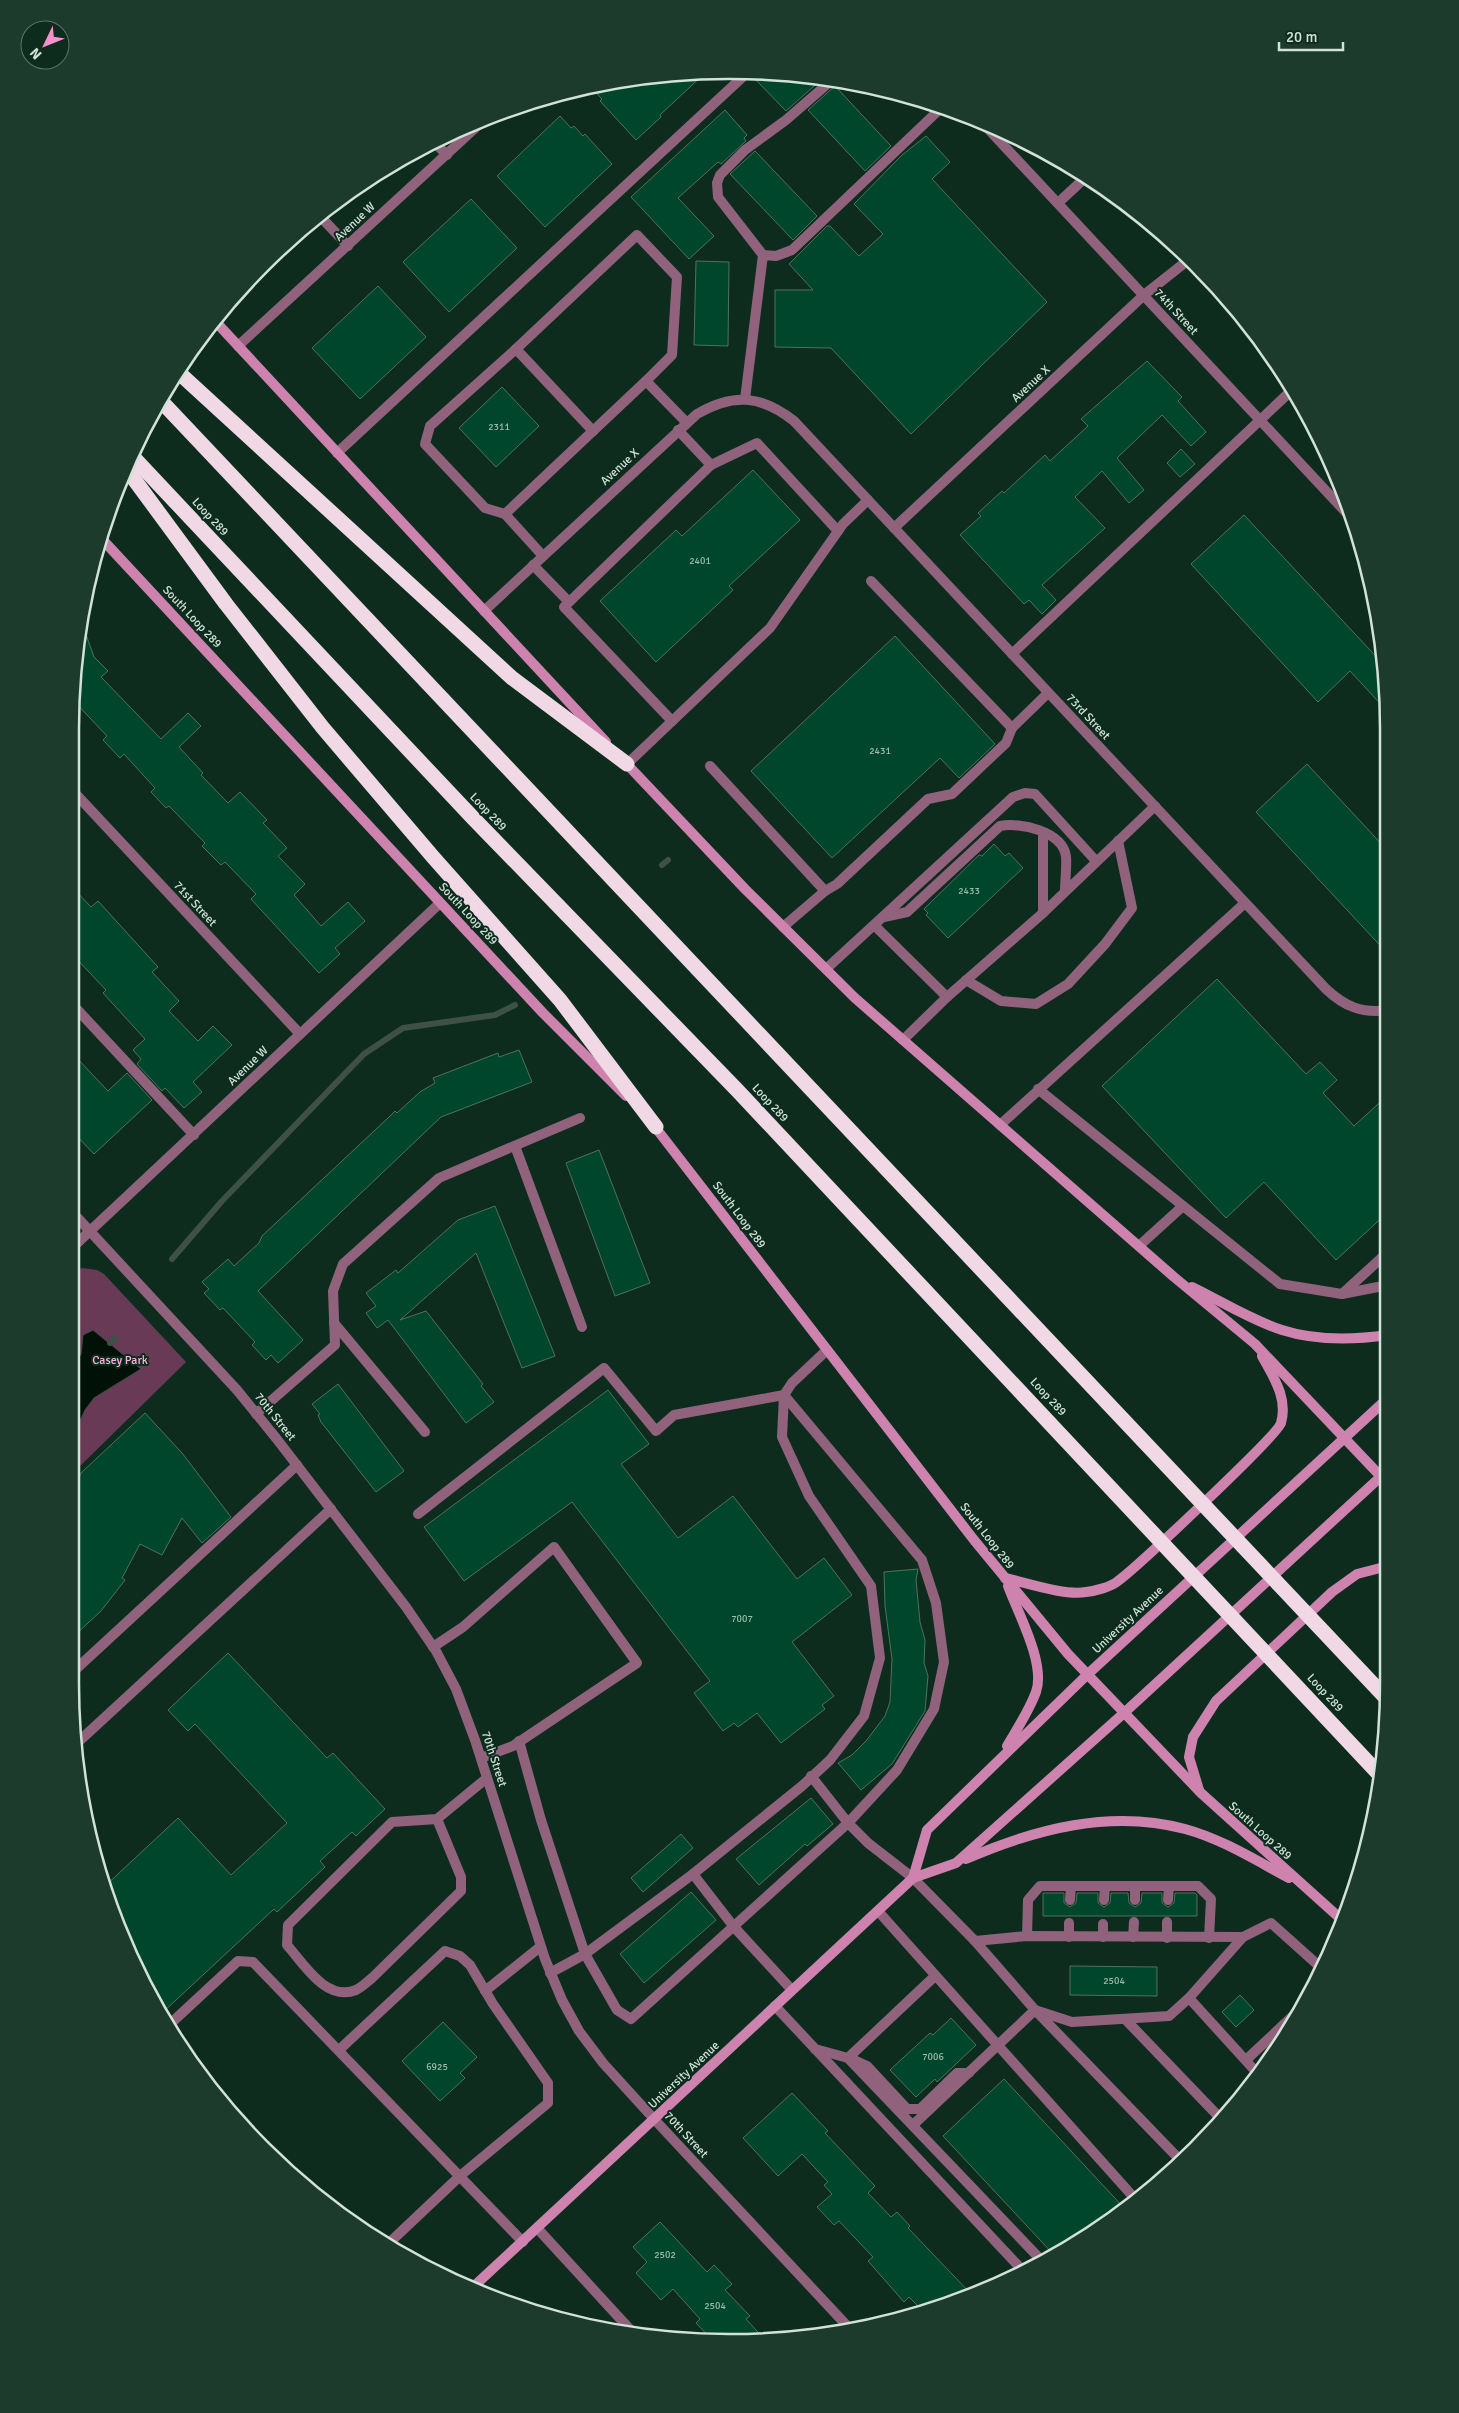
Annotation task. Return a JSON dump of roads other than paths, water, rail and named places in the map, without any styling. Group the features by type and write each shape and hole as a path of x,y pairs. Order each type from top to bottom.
{"highway":[{"path":"183,376 512,678 627,764"},
{"path":"165,405 1380,1691"},
{"name":"Loop 289","path":"137,461 473,818 737,1090 1131,1507 1375,1769"},
{"path":"131,475 226,604 323,728 433,857 560,1000 656,1127"}],"main road":[{"path":"219,325 627,764 784,928 903,1040 1140,1245 1174,1277 1256,1344 1380,1472"},
{"name":"South Loop 289","path":"106,544 543,1013 656,1127 826,1350 1004,1578 1088,1674 1200,1793 1337,1916"},
{"path":"1174,1277 1282,1330 1319,1338 1357,1339 1380,1336"},
{"path":"1004,1578 1063,1591 1085,1593 1117,1582 1172,1531 1280,1426 1283,1412 1281,1392 1256,1344"},
{"name":"University Avenue","path":"913,1878 927,1830 1088,1674 1380,1405"},
{"name":"University Avenue","path":"477,2284 913,1878 956,1863 1380,1482"},
{"path":"1200,1793 1189,1757 1193,1737 1216,1701 1332,1592 1357,1574 1380,1568"},
{"path":"1001,1757 1036,1691 1038,1670 1029,1639 1004,1578"},
{"path":"956,1863 1004,1842 1049,1830 1095,1822 1144,1820 1186,1829 1232,1848 1304,1886"}],"street":[{"path":"338,453 740,79"},
{"path":"745,399 763,256 718,197 717,183 720,175 745,150 786,120 825,86"},
{"path":"763,256 776,256 792,250 937,112"},
{"name":"Avenue W","path":"238,346 471,132"},
{"name":"74th Street","path":"994,135 1341,507"},
{"path":"439,147 447,155"},
{"path":"1058,203 1080,181"},
{"path":"324,220 348,246"},
{"path":"505,514 672,355 677,277 637,235 516,350 430,426 425,444 485,508 505,514 543,556"},
{"name":"Avenue X","path":"894,528 1144,296 1184,263"},
{"path":"516,350 593,431"},
{"path":"646,381 686,422"},
{"path":"1012,654 1287,394"},
{"name":"Avenue X","path":"484,611 686,422 719,403 745,399 770,405 794,421"},
{"name":"73rd Street","path":"794,421 1338,1000 1350,1007 1374,1012 1380,1011"},
{"path":"678,430 711,465"},
{"path":"672,721 564,606 711,465 757,443 838,531"},
{"path":"627,764 770,628 838,531 868,500"},
{"path":"533,565 570,602"},
{"path":"871,581 1012,728"},
{"path":"784,928 825,890 837,884 928,799 952,794 1006,742 1012,728 1048,693"},
{"path":"710,766 825,890"},
{"path":"826,969 875,926 1012,797 1024,793 1035,794 1096,861"},
{"name":"71st Street","path":"79,797 300,1034"},
{"path":"903,1040 966,980 1042,913 1155,806"},
{"path":"884,917 907,912 1000,826 1025,825 1055,839 1063,847 1066,856 1065,891"},
{"path":"1042,913 1044,833"},
{"path":"966,980 1001,1000 1036,1004 1068,984 1105,944 1132,908 1118,841"},
{"name":"Avenue W","path":"79,1242 440,903"},
{"path":"1000,1125 1245,903"},
{"path":"875,926 947,998"},
{"path":"79,1011 194,1135"},
{"path":"1038,1089 1280,1284 1342,1294 1380,1287"},
{"path":"256,1414 335,1345 333,1290 342,1264 439,1178 580,1118"},
{"path":"514,1146 582,1326"},
{"path":"1140,1245 1183,1206"},
{"name":"70th Street","path":"79,1220 256,1414 298,1465 406,1607 433,1648 456,1689 481,1758 540,1946 562,2000 579,2031 603,2063 654,2120 845,2324"},
{"path":"1342,1294 1380,1259"},
{"path":"334,1323 425,1432"},
{"path":"550,1973 585,1954 693,1874 830,1760 864,1716 880,1658 871,1586 809,1496 782,1437 784,1395 792,1383 826,1350"},
{"path":"418,1514 604,1368 656,1431 674,1414 784,1395"},
{"path":"519,1741 541,1820 585,1954 617,2010 631,2019 848,1823 897,1770 934,1709 944,1662 936,1603 922,1560 784,1395"},
{"path":"79,1666 298,1465"},
{"path":"81,1739 331,1509"},
{"path":"433,1648 463,1627 554,1547 637,1663 519,1741 481,1758"},
{"path":"811,1776 848,1823 868,1843 913,1878 975,1941 1035,2010 1177,2156"},
{"path":"438,1819 461,1877 461,1891 372,1978 357,1989 341,1993 328,1989 286,1945 288,1925 392,1822 438,1819 487,1778"},
{"path":"693,1874 734,1927 792,1990"},
{"path":"1027,1936 1028,1900 1040,1886 1198,1886 1211,1899 1209,1938"},
{"path":"1070,1900 1071,1886"},
{"path":"1104,1886 1104,1900"},
{"path":"1135,1886 1135,1900"},
{"path":"1168,1900 1169,1886"},
{"path":"878,1911 1132,2195"},
{"path":"1133,1937 1134,1922"},
{"path":"1167,1922 1167,1938"},
{"path":"1069,1923 1069,1937"},
{"path":"1035,2010 1072,2022 1169,2016 1190,1998 1243,1937 1271,1923 1317,1963"},
{"path":"1103,1924 1103,1937"},
{"path":"975,1941 1027,1936 1243,1937"},
{"path":"485,1991 540,1946"},
{"path":"338,2050 445,1951 460,1956 470,1965 485,1991 548,2083 548,2103 460,2176 392,2240"},
{"path":"173,2021 238,1961 254,1962 522,2242"},
{"path":"848,2058 935,1976"},
{"path":"1190,1998 1254,2069"},
{"path":"775,2006 1019,2266"},
{"path":"913,2125 1035,2010"},
{"path":"1124,2020 1217,2115"},
{"path":"1246,2060 1283,2025"},
{"path":"815,2049 848,2058 867,2066 907,2109 920,2109 957,2073 970,2073"},
{"path":"848,2058 1037,2257"},
{"path":"537,2228 627,2326"}],"waterway":[{"path":"662,865 668,860"},
{"path":"172,1259 222,1201 364,1054 403,1028 495,1015 515,1005"},
{"path":"110,1343 115,1338"}],"park label":[{"name":"Casey Park","path":"120,1360"}]}
